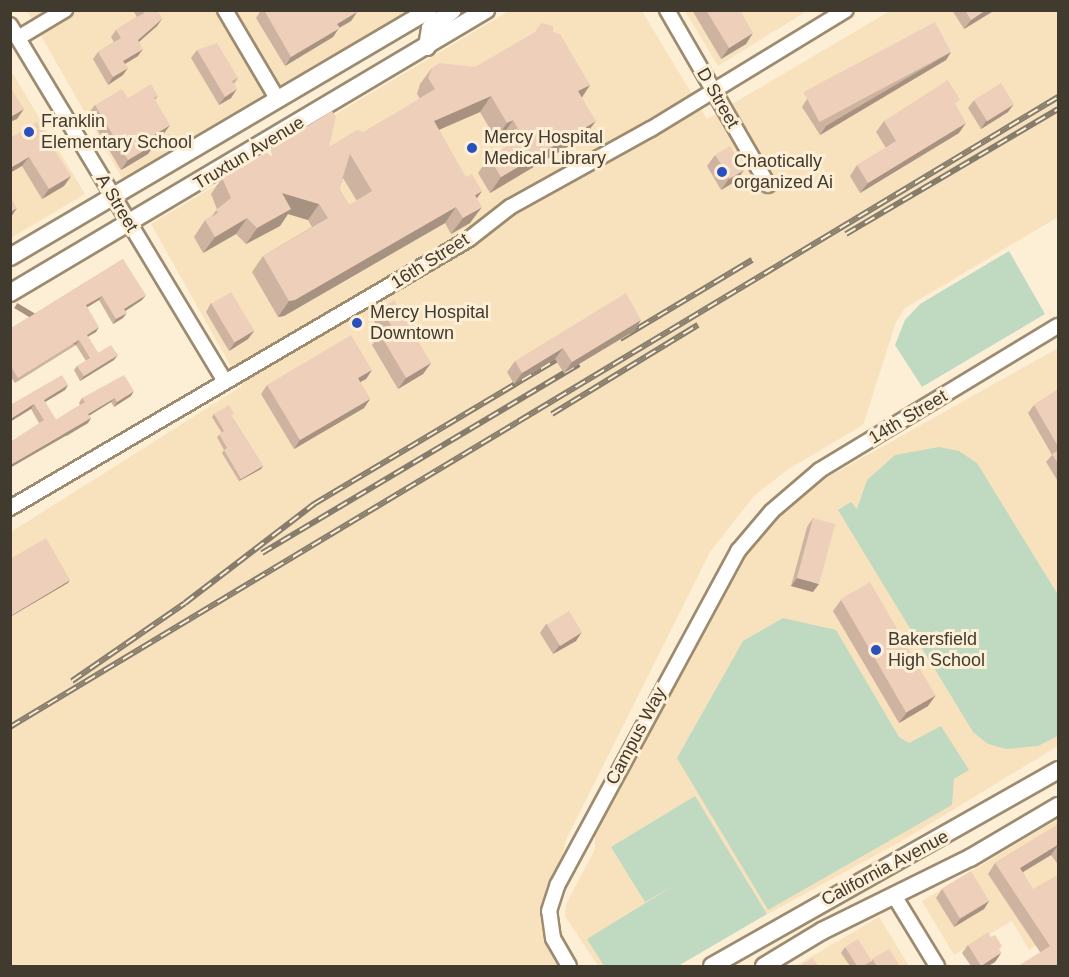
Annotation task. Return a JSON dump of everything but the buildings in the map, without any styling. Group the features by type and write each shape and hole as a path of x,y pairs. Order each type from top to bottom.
{"main road":[{"name":"Truxtun Avenue","path":"10,257 429,10"},
{"path":"427,47 430,28 453,10"},
{"name":"Truxtun Avenue","path":"10,293 130,224 486,10"},
{"name":"California Avenue","path":"712,966 1059,770"},
{"name":"California Avenue","path":"764,966 822,931 895,897 1059,806"}],"street":[{"path":"18,38 65,10"},
{"path":"225,10 278,99"},
{"name":"D Street","path":"667,10 768,185"},
{"name":"16th Street","path":"10,508 469,239 491,218 714,92 846,10"},
{"name":"A Street","path":"10,25 225,381"},
{"name":"14th Street","path":"765,517 820,470 1059,326"},
{"name":"Campus Way","path":"569,966 553,938 549,911 558,884 723,575 765,517"},
{"path":"895,897 937,966"}],"shaded area":[{"path":"27,11 407,11 122,178"},
{"path":"509,11 642,11 707,119 890,11 1058,11 1058,217 905,308 896,322 863,425 787,470 754,496 710,552 565,842 555,896 560,966 11,966 11,532 242,386 151,224"},
{"path":"685,11 807,11 718,66"},
{"name":"Franklin Elementary School","path":"10,69 85,194 11,238 10,238"},
{"name":"Bakersfield High School","path":"1058,348 1058,746 900,842 672,966 598,966 565,916 566,904 595,849 595,829 746,553 772,522 814,485"},
{"path":"1058,819 1058,932 1029,950 1012,921 954,955 922,901"},
{"path":"879,917 909,966 795,966"}],"green space":[{"path":"1009,251 1045,314 922,387 895,345 905,320 920,304"},
{"path":"939,447 959,451 977,463 1058,595 1058,736 1038,746 1006,749 988,744 973,732 838,510 851,502 857,509 867,480 895,455"},
{"path":"783,618 836,630 899,737 909,743 941,726 969,770 954,779 952,805 768,910 677,758 743,641"},
{"path":"695,796 767,914 678,966 604,966 587,939 673,886 645,902 611,847"}],"railway":[{"path":"10,727 1058,97"},
{"path":"846,234 1058,109"},
{"path":"620,339 752,260"},
{"path":"552,414 698,325"},
{"path":"72,681 185,603 314,504 569,352"},
{"path":"262,553 579,364"}],"place":[{"name":"Franklin Elementary School","path":"29,132"},
{"name":"Mercy Hospital Medical Library","path":"472,148"},
{"name":"Chaotically organized Ai","path":"722,172"},
{"name":"Mercy Hospital Downtown","path":"357,323"},
{"name":"Bakersfield High School","path":"876,650"}]}
